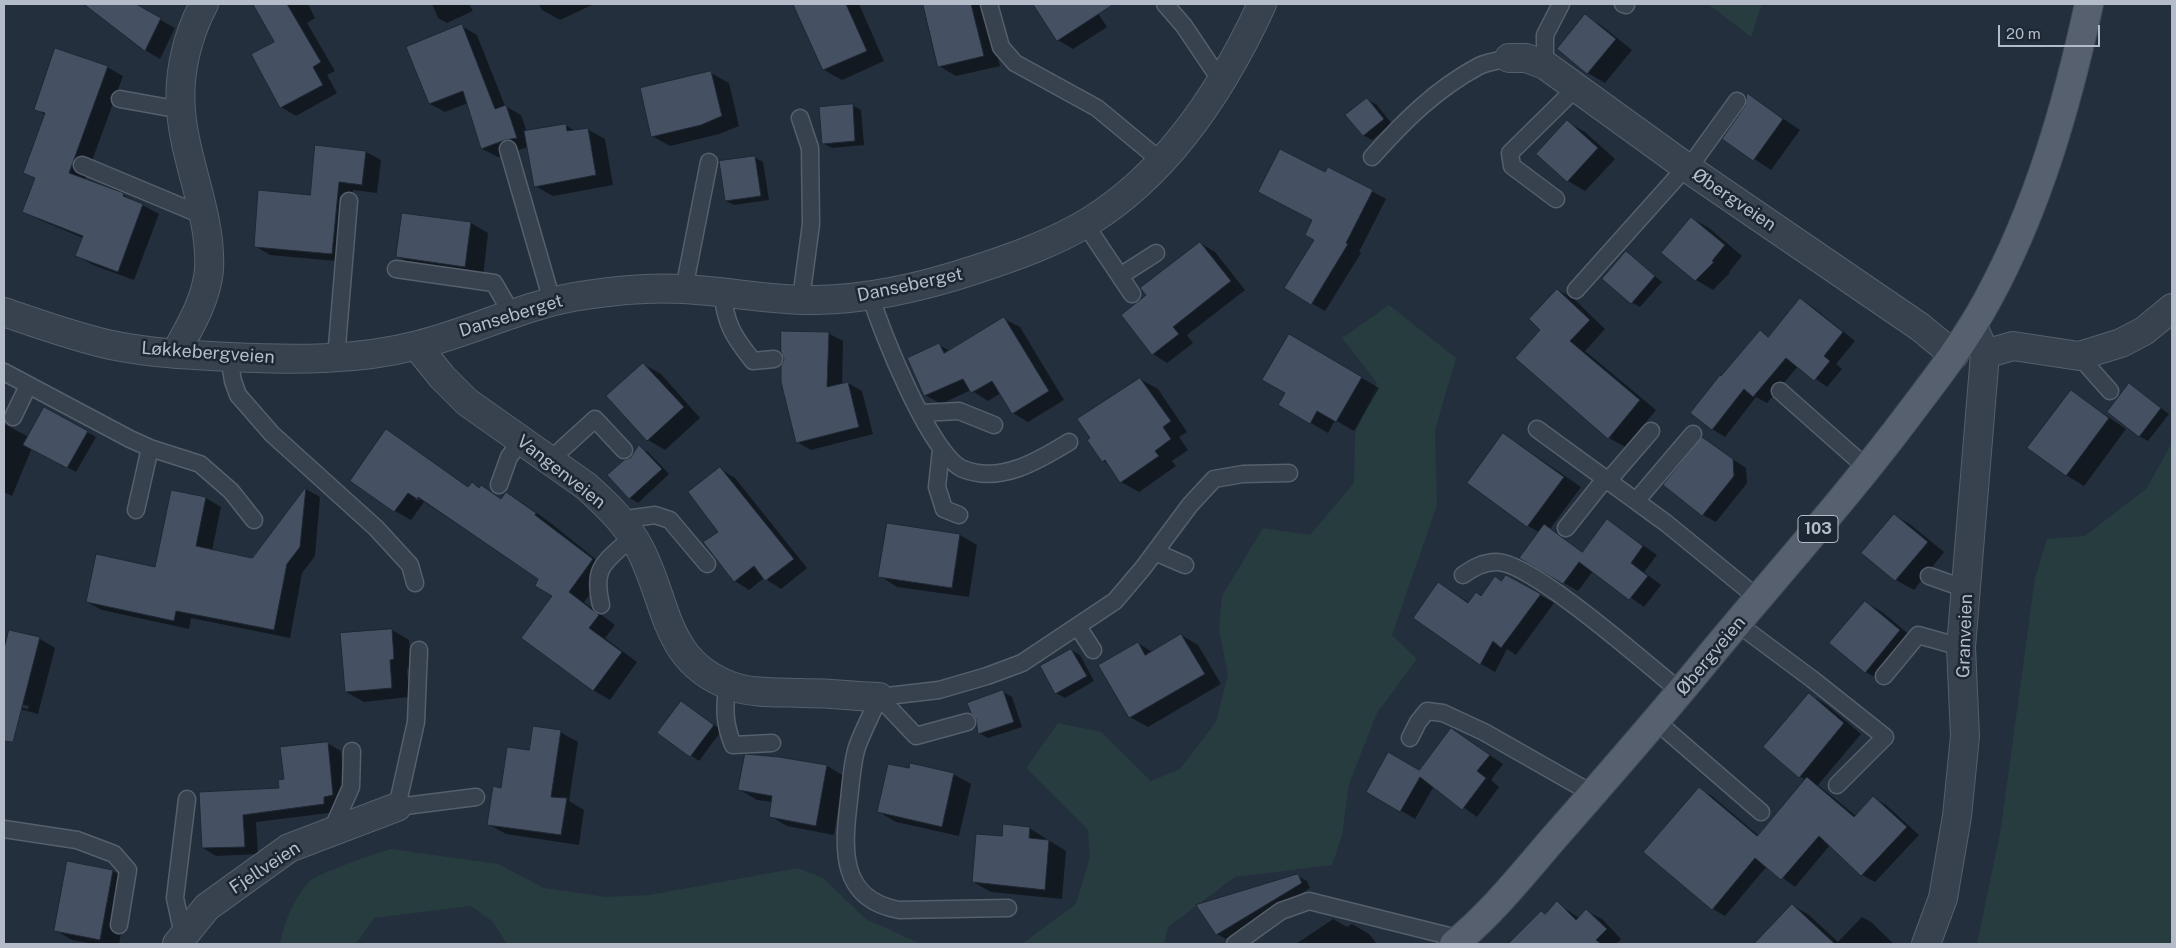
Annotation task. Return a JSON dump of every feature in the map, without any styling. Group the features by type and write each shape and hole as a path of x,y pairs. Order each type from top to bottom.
{"main road":[{"name":"Øbergveien","path":"1457,941 1502,898 1681,692 1868,469 1954,355 1989,297 2015,244 2040,181 2061,117 2089,4"}],"street":[{"path":"175,354 200,306 208,272 209,241 181,110 185,58 190,37 203,4"},
{"name":"Danseberget","path":"417,346 552,301 646,288 684,289 801,299 871,297 952,278 1017,256 1061,238 1085,224 1131,190 1161,161 1196,119 1221,81 1262,4"},
{"name":"Øbergveien","path":"1509,58 1526,58 1544,65 1687,168 1920,326 1954,355"},
{"path":"1985,354 2012,346 2079,356 2121,343 2144,331 2172,308"},
{"name":"Løkkebergveien","path":"4,312 110,345 175,354 229,357 336,358 417,346"},
{"name":"Granveien","path":"1926,944 1943,898 1957,816 1964,736 1961,648 1985,354 1972,326"},
{"name":"Vangenveien","path":"417,346 442,377 467,402 586,486 604,502 640,549 667,624 679,645 698,668 713,678 728,684 759,691 880,697"},
{"name":"Fjellveien","path":"180,939 207,907 289,848 397,807"}],"lane":[{"path":"989,4 1001,47 1015,63 1097,108 1161,161"},
{"path":"1165,4 1184,26 1221,81"},
{"path":"1544,65 1545,35 1561,4"},
{"path":"1372,157 1411,114 1449,85 1481,65 1509,58"},
{"path":"1556,199 1512,166 1510,153 1576,88"},
{"path":"120,99 181,110"},
{"path":"1576,290 1687,168 1736,100"},
{"path":"800,118 810,148 811,224 801,299"},
{"path":"508,149 552,301"},
{"path":"684,289 709,162"},
{"path":"82,165 204,216"},
{"path":"336,358 349,201"},
{"path":"1085,224 1132,294"},
{"path":"1120,276 1156,253"},
{"path":"396,269 494,283 512,314"},
{"path":"722,292 725,316 735,339 753,361 774,360"},
{"path":"871,297 888,341 941,450 962,469 990,474 1032,464 1069,442"},
{"path":"2079,356 2110,391"},
{"path":"229,357 232,381 238,395 272,434 376,528 410,565 415,583"},
{"path":"4,372 150,448 200,464 231,491 254,520"},
{"path":"13,417 28,386"},
{"path":"1780,391 1868,469"},
{"path":"921,412 959,411 994,425"},
{"path":"549,461 594,419 624,450"},
{"path":"1537,429 1636,502 1759,599"},
{"path":"1566,528 1606,480 1651,432"},
{"path":"1636,502 1693,434"},
{"path":"500,486 510,457 521,441"},
{"path":"136,510 150,448"},
{"path":"941,450 936,487 944,509 958,515"},
{"path":"880,697 939,690 988,676 1022,663 1078,627 1115,600 1155,552 1190,505 1214,479 1243,474 1290,473"},
{"path":"601,605 596,584 600,567 626,529 655,515 670,520 707,564"},
{"path":"1155,552 1185,564"},
{"path":"1462,576 1478,565 1497,562 1511,564 1571,602 1681,692"},
{"path":"1929,576 1966,589"},
{"path":"1738,624 1885,737 1837,785"},
{"path":"1078,627 1093,650"},
{"path":"1884,676 1918,635 1961,648"},
{"path":"419,650 416,722 397,807 476,797"},
{"path":"728,684 724,707 726,726 733,745 772,743"},
{"path":"880,697 916,736 967,722"},
{"path":"880,697 857,748 850,787 844,841 847,863 855,883 866,898 881,907 899,910 1008,908"},
{"path":"1410,738 1418,722 1427,711 1443,713 1484,732 1593,794"},
{"path":"1656,721 1761,812"},
{"path":"331,832 351,787 352,751"},
{"path":"180,939 175,898 187,799"},
{"path":"4,829 78,840 114,854 128,870 119,925"},
{"path":"1235,944 1281,910 1310,901 1457,941"}],"green space":[{"path":"1708,4 1762,4 1751,37"},
{"path":"1389,305 1456,358 1435,430 1437,505 1392,635 1417,659 1377,713 1349,784 1342,836 1332,865 1235,877 1168,927 1164,944 1011,944 1023,943 1076,904 1090,857 1088,830 1026,768 1058,723 1101,732 1151,781 1180,769 1216,722 1228,675 1219,628 1222,596 1263,528 1310,535 1354,483 1355,434 1377,383 1342,338"},
{"path":"2172,443 2172,944 1977,944 2001,828 2035,578 2047,539 2085,536 2146,489"},
{"path":"391,849 498,864 544,888 606,897 649,895 798,868 823,878 866,919 921,944 507,944 493,922 471,906 374,918 356,944 280,944 290,911 309,882 335,869"}],"building":[{"path":"84,4 136,4 161,18 145,51"},
{"path":"253,4 287,4 321,62 313,67 323,85 280,108 251,54 274,42"},
{"path":"793,4 846,4 867,51 823,70"},
{"path":"923,4 971,4 984,56 938,67"},
{"path":"1033,4 1114,4 1057,41"},
{"path":"1585,14 1616,39 1587,74 1557,49"},
{"path":"462,24 495,109 506,105 517,138 505,140 481,149 463,91 429,104 406,47"},
{"path":"55,48 108,66 69,173 124,193 123,196 143,204 118,272 75,256 83,236 22,212 35,178 23,173 45,113 34,110"},
{"path":"711,71 722,116 701,125 651,137 640,88"},
{"path":"1747,93 1783,119 1753,161 1722,139 1745,106"},
{"path":"1367,98 1384,119 1363,136 1345,115"},
{"path":"853,104 855,141 822,144 819,107"},
{"path":"1567,120 1598,148 1567,182 1536,154"},
{"path":"566,124 567,131 588,128 596,175 534,187 524,131"},
{"path":"315,145 366,151 362,185 339,182 332,254 254,247 258,190 310,195"},
{"path":"1280,149 1325,172 1328,167 1373,190 1346,243 1348,244 1311,305 1284,288 1314,240 1305,235 1312,220 1258,192"},
{"path":"755,156 761,196 725,201 719,161"},
{"path":"402,213 471,222 465,267 396,257"},
{"path":"1691,217 1725,245 1712,261 1714,262 1695,281 1661,253"},
{"path":"1200,242 1231,281 1173,327 1179,334 1152,355 1121,315 1146,295 1140,288"},
{"path":"1626,251 1655,276 1631,304 1602,279"},
{"path":"1557,289 1590,320 1570,341 1640,400 1608,439 1515,358 1540,330 1529,319"},
{"path":"1800,298 1843,332 1824,356 1830,361 1814,381 1786,358 1753,397 1744,389 1712,430 1690,413 1720,375 1760,330 1768,337"},
{"path":"1004,317 1049,391 1012,414 992,381 971,393 963,379 924,396 907,358 939,343 944,353"},
{"path":"781,331 829,332 827,387 848,382 859,427 796,443 781,382 781,366 784,359 781,352"},
{"path":"1289,334 1362,377 1336,422 1317,411 1310,424 1278,405 1285,393 1262,380"},
{"path":"643,363 684,407 647,441 606,396"},
{"path":"1140,378 1171,421 1163,427 1171,439 1155,451 1159,456 1120,483 1105,460 1102,462 1087,440 1090,438 1077,419"},
{"path":"2129,383 2161,408 2139,437 2107,412"},
{"path":"2071,390 2109,418 2066,476 2027,448"},
{"path":"44,407 88,431 67,468 23,445"},
{"path":"386,429 468,487 472,482 479,488 481,485 501,499 506,492 536,513 535,515 593,559 569,592 599,615 589,628 622,652 593,691 521,638 552,596 535,586 538,579 418,497 417,499 408,493 394,512 350,481"},
{"path":"1503,433 1564,477 1527,527 1467,483"},
{"path":"1702,437 1733,459 1734,476 1702,516 1663,485"},
{"path":"639,445 662,469 629,499 607,475 624,460 630,458"},
{"path":"720,467 794,559 765,581 754,566 734,582 703,542 718,532 688,492"},
{"path":"306,487 300,547 287,564 274,630 176,611 174,621 86,602 96,554 155,567 171,490 206,497 196,546 252,558"},
{"path":"1894,514 1928,542 1895,581 1861,553"},
{"path":"1607,519 1643,546 1631,563 1648,576 1629,600 1579,562 1563,584 1519,558 1544,524 1582,552"},
{"path":"887,523 960,534 952,588 878,577"},
{"path":"1506,575 1541,594 1501,648 1493,641 1480,665 1413,618 1438,582 1468,603 1476,592 1481,596 1495,576 1501,581"},
{"path":"1865,601 1900,630 1865,673 1829,643"},
{"path":"392,629 394,659 390,660 392,688 345,692 340,633"},
{"path":"9,630 40,637 13,742 4,741 4,649"},
{"path":"1181,634 1205,674 1129,718 1098,665 1138,642 1145,655"},
{"path":"1071,649 1087,676 1055,694 1040,666"},
{"path":"1003,690 1014,722 978,734 976,719 967,703"},
{"path":"1809,693 1844,723 1799,778 1763,747"},
{"path":"681,701 714,725 690,757 657,733"},
{"path":"533,726 561,730 551,797 567,798 561,835 487,825 493,786 501,788 507,747 529,750"},
{"path":"1451,728 1490,755 1477,771 1486,778 1462,810 1420,777 1400,812 1366,792 1388,752 1419,770"},
{"path":"328,742 333,795 324,797 324,804 243,815 245,847 202,848 199,792 279,788 278,780 284,779 280,747"},
{"path":"745,754 779,757 827,765 816,826 769,817 772,796 738,790"},
{"path":"910,763 954,773 942,827 877,812 888,764 909,768"},
{"path":"1807,777 1854,817 1873,796 1907,827 1861,876 1819,836 1781,880 1755,858 1712,910 1643,852 1699,787 1757,836"},
{"path":"1003,824 1030,827 1029,838 1049,840 1045,890 972,882 976,834 1002,836"},
{"path":"67,861 113,870 100,940 54,931"},
{"path":"1298,874 1302,883 1216,935 1196,905"},
{"path":"1557,901 1576,920 1586,909 1607,929 1596,940 1601,944 1508,944 1541,911 1545,914"},
{"path":"1792,904 1835,944 1754,944"}]}
